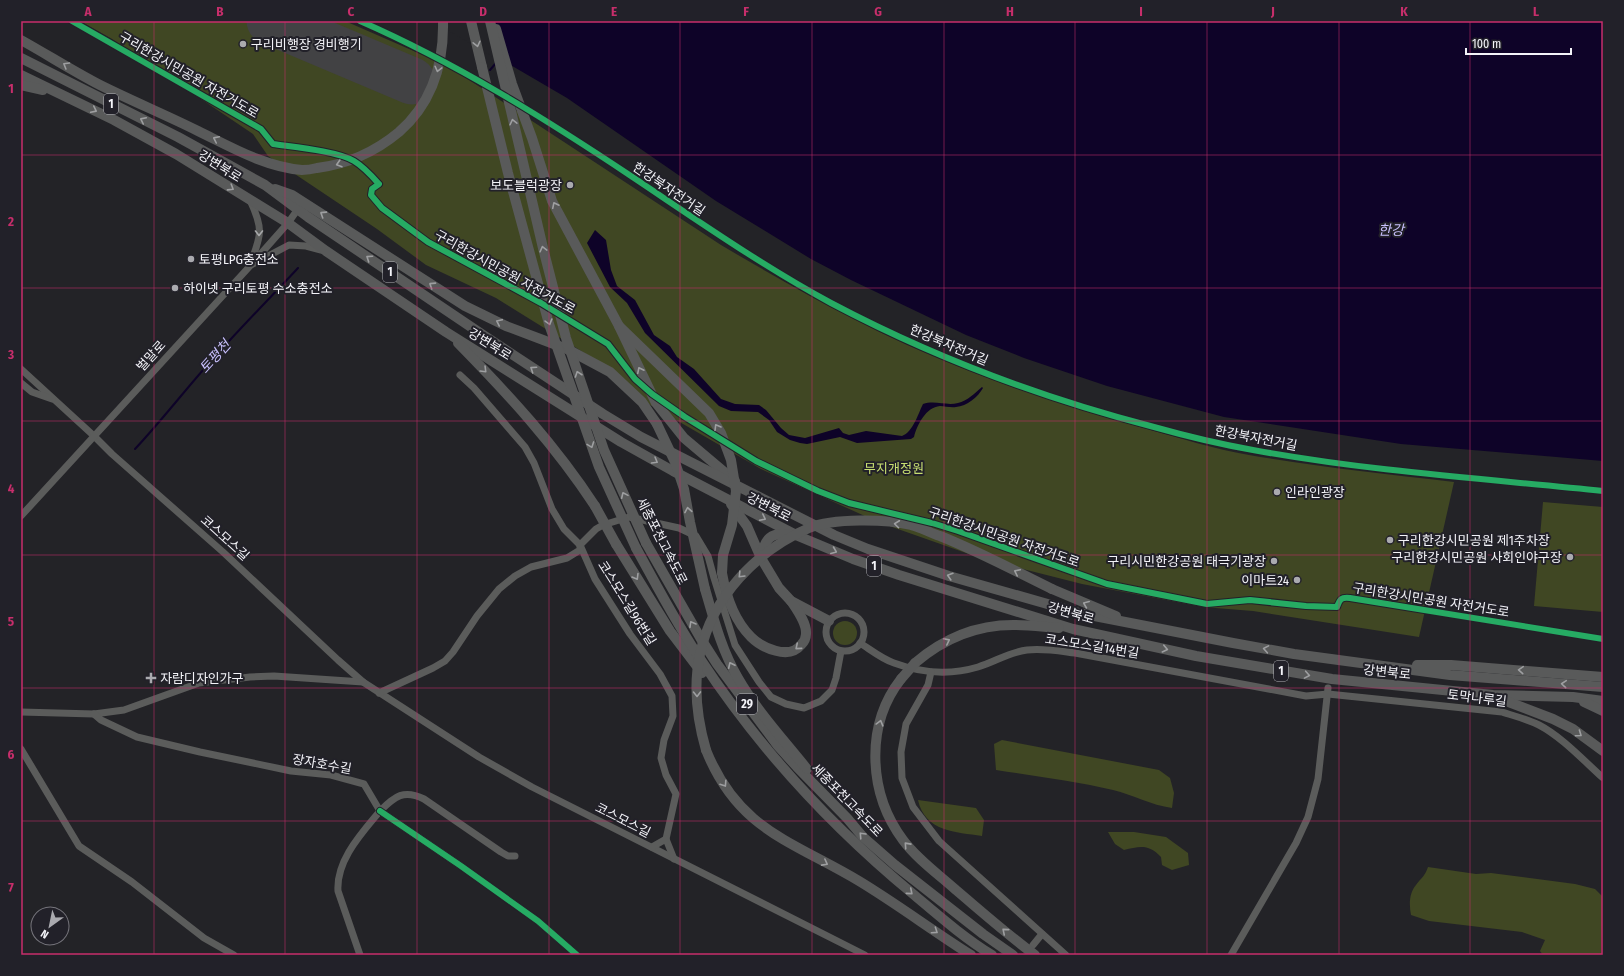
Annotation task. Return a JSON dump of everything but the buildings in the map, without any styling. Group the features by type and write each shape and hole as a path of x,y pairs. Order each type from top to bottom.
{"highway":[{"path":"21,40 55,58 99,85 266,163 303,170 334,166 362,156 384,144 402,129 417,112 429,93 438,71 442,50 442,21"},
{"name":"세종포천고속도로","path":"471,21 508,173 549,324 599,467 641,546 679,626 701,661 764,744 788,773 830,818 882,868 935,912 992,955"},
{"name":"세종포천고속도로","path":"490,21 523,165 566,338 604,450 641,546 701,639 748,706 787,756 848,818 863,837 895,866 983,934 1013,955"},
{"path":"494,21 512,84 532,138 552,201 619,326 656,403 684,438 749,492"},
{"name":"1","path":"21,58 178,137 265,186 298,209"},
{"path":"45,69 99,85"},
{"name":"강변북로","path":"21,75 114,120 176,154 250,199 288,223 326,251 446,332 621,442 798,536 853,559 899,575 1073,629 1196,656 1332,679 1493,695 1573,698 1603,701"},
{"path":"21,85 58,94"},
{"path":"265,186 292,195 465,306 506,326 589,359 610,372 642,402 657,424 675,462 684,489 706,589 722,644 738,678 758,709 848,818"},
{"name":"강변북로","path":"298,209 483,335 603,414 661,448 834,535 868,549 912,564 1057,607 1233,644 1450,675 1603,687"},
{"path":"619,326 709,413 721,433 731,460 736,491 732,525 723,555 722,573 726,595 742,625 751,637 774,650 784,652 793,651 799,648 806,637 803,622 791,601 779,588 761,558 747,526 728,500"},
{"path":"446,332 532,421 556,452 595,506 616,544 670,631 774,767 830,818"},
{"path":"971,955 882,895 781,839 759,825 740,806 713,767 706,750 698,714 696,685 700,654 712,620 731,586 749,567 768,552 810,528 838,522 867,520 912,525 957,543 1052,589 1135,624"},
{"path":"761,558 763,546 767,539 776,534 798,536"},
{"path":"791,601 829,621"},
{"path":"1036,955 1006,932 917,856 903,840 884,806 877,780 876,745 880,721 885,707 901,679 915,663 931,650 950,639 967,632 986,627 1015,624 1073,629"},
{"path":"1374,665 1451,665 1574,673 1603,677"},
{"path":"1574,673 1603,672"},
{"path":"1493,695 1553,719 1573,729 1603,751"},
{"path":"1573,698 1603,711"}],"street":[{"path":"250,199 259,221 260,233 259,241 250,266"},
{"name":"벌말로","path":"21,516 250,266 288,223 298,209"},
{"path":"250,266 289,245 306,246 326,251"},
{"name":"코스모스길","path":"22,369 112,454 223,552 363,682 440,733 519,780 864,955"},
{"path":"460,374 525,447 534,463 552,509 564,529 580,545"},
{"name":"코스모스길","path":"21,383 32,392 56,401"},
{"path":"379,693 433,668 445,660 453,652 477,616 498,589 531,567 567,558 580,550 580,545 596,529 603,525 629,517 679,528 696,536 708,556 735,644 759,682 772,697 786,704 804,708 821,701 832,690 841,651"},
{"name":"코스모스길96번길","path":"580,545 595,579 630,634 660,674 672,696 672,716 664,740 661,758 666,775 676,794 666,840"},
{"path":"842,613 848,613 858,618 861,622 864,633 860,643 852,650 841,651 832,646 827,639 826,630 829,621 832,617 842,613"},
{"name":"코스모스길14번길","path":"860,643 894,663 926,672 962,670 979,666 1002,656 1025,650 1040,649 1075,653 1306,696 1328,691"},
{"path":"931,672 928,685 906,724 900,752 902,778 913,807 939,841 1066,955"},
{"path":"21,712 94,714 124,710 199,683 227,679 274,676 363,682"},
{"path":"1231,955 1289,856 1308,817 1318,779 1328,691"},
{"name":"토막나루길","path":"1328,691 1502,712 1522,718 1540,726 1561,741 1603,778"},
{"name":"장자호수길","path":"94,714 101,720 137,736 291,771 331,775 364,784 380,811"},
{"path":"21,749 79,846 132,882 204,938 234,955"},
{"path":"360,955 338,890 337,881 347,857 361,835 380,811 394,798 406,794 414,794 430,803 501,852 508,856 515,856"},
{"path":"380,811 538,921 577,955"},
{"path":"652,847 666,840 674,859"},
{"path":"1033,944 1042,934"}],"green space":[{"name":"무지개정원","path":"80,21 345,21 448,66 721,245 867,326 927,353 1004,384 1075,408 1223,450 1300,463 1454,482 1419,637 1253,611 1203,607 1082,584 983,559 878,522 761,469 645,402 607,367 496,298 426,265 377,229 268,156 253,134 112,39"},
{"name":"구리한강시민공원 사회인야구장","path":"1543,502 1603,507 1603,612 1534,606"},
{"path":"845,621 854,624 857,633 854,642 845,645 836,642 833,633 836,624"},
{"path":"1002,740 1159,770 1170,778 1174,793 1172,808 1157,805 1120,792 1098,787 996,770 994,744"},
{"path":"918,800 976,808 984,820 982,836 952,831 934,824 927,819"},
{"path":"1108,832 1134,832 1166,837 1188,853 1189,865 1172,870 1162,865 1161,857 1148,848 1140,847 1124,850 1115,844"},
{"path":"1428,867 1476,874 1491,873 1575,884 1595,889 1603,897 1601,955 1543,955 1540,951 1545,940 1522,932 1429,921 1411,915 1410,903 1412,892"}],"water":[{"name":"한강","path":"435,21 1603,21 1603,461 1401,444 1224,417 1107,386 1024,358 966,335 851,280 811,259 716,201 567,98"},
{"path":"595,230 606,240 611,270 617,286 635,300 654,335 670,346 677,357 694,369 721,399 735,404 759,405 766,410 789,435 805,438 839,428 843,433 849,435 866,431 902,436 912,427 923,404 958,403 968,399 982,387 983,388 975,398 964,405 954,407 940,406 930,410 923,417 917,427 914,437 911,439 857,443 840,437 807,444 790,440 777,432 769,420 758,412 731,411 719,406 645,333 627,303 610,287 587,243"}],"pier":[{"path":"438,21 489,21 502,62 444,28"}],"waterway":[{"name":"토평천","path":"490,70 496,63"},
{"name":"토평천","path":"135,449 210,362 298,268"}],"runway":[{"path":"270,21 412,81"}],"cycle path":[{"name":"구리한강시민공원 자전거도로","path":"72,21 261,129 273,144 326,152 354,161 370,174 379,184 372,189 371,195 382,208 428,242 541,303 608,344 635,379 652,394 685,417 756,461 818,491 849,503 932,523 958,531 1107,584 1207,604 1250,600 1306,606 1337,607 1341,599 1350,598 1603,639"},
{"name":"한강북자전거길","path":"360,21 396,37 499,92 598,154 730,242 831,303 909,341 989,374 1029,389 1112,416 1190,437 1240,448 1340,464 1603,491"},
{"path":"380,811 538,921 577,955"}],"place":[{"name":"구리비행장 경비행기","path":"243,44"},
{"name":"보도블럭광장","path":"570,185"},
{"name":"토평LPG충전소","path":"191,259"},
{"name":"하이넷 구리토평 수소충전소","path":"175,288"},
{"name":"인라인광장","path":"1277,492"},
{"name":"구리한강시민공원 제1주차장","path":"1390,540"},
{"name":"구리한강시민공원 사회인야구장","path":"1570,557"},
{"name":"구리시민한강공원 태극기광장","path":"1274,561"},
{"name":"이마트24","path":"1297,580"},
{"name":"자람디자인가구","path":"151,678"}]}
